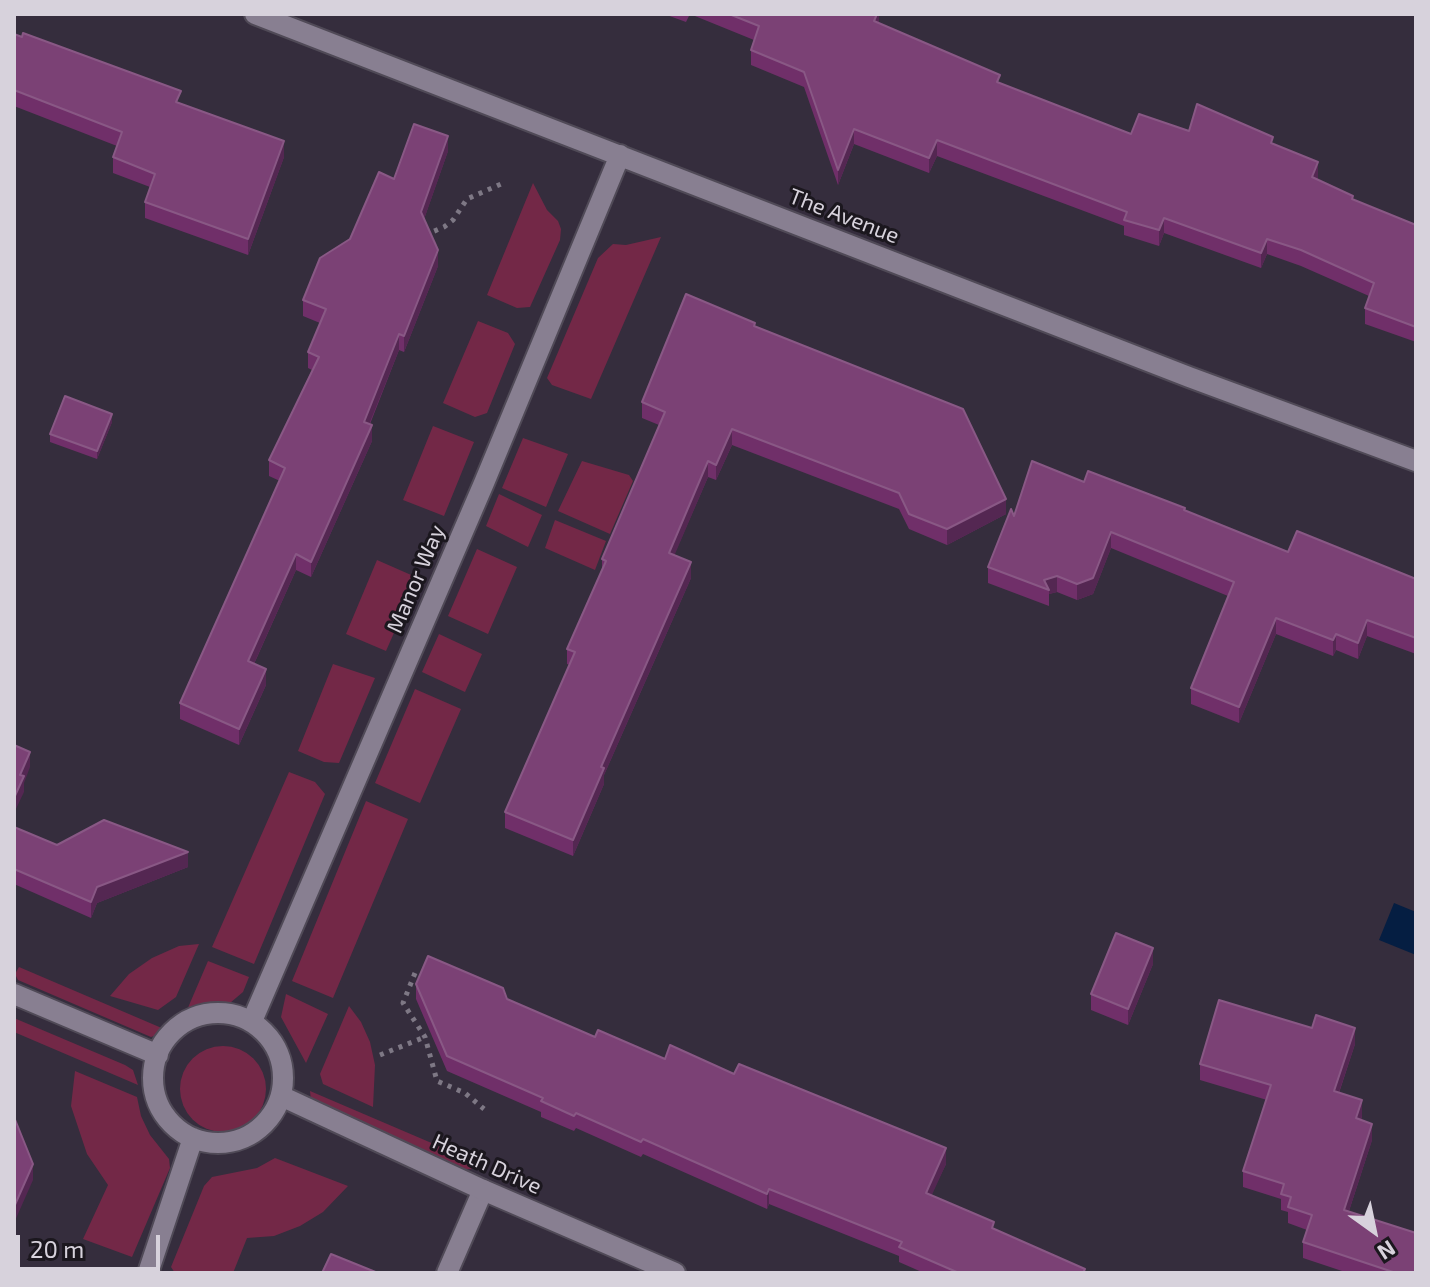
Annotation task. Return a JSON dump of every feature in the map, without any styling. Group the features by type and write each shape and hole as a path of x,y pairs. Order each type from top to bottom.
{"street":[{"name":"The Avenue","path":"255,14 1189,377 1416,461"},
{"name":"Manor Way","path":"252,1021 484,483 620,155"},
{"path":"14,994 158,1055"},
{"path":"227,1014 252,1021 273,1042 281,1059 284,1078 281,1096 271,1116 256,1131 236,1141 214,1143 193,1138 177,1128 163,1113 155,1094 154,1074 158,1055 166,1039 193,1018 227,1014"},
{"name":"Heath Drive","path":"281,1096 483,1190 675,1273"},
{"path":"148,1273 193,1138"},
{"path":"447,1273 483,1190"}],"path":[{"path":"424,235 444,227 467,199 501,184"},
{"path":"415,973 403,1003 425,1037 437,1081 465,1093 484,1109"},
{"path":"380,1055 425,1037"}],"shaded area":[{"path":"533,183 547,210 558,221 560,240 530,307 517,308 487,295"},
{"path":"661,237 591,399 552,385 547,378 598,258 613,244 626,245"},
{"path":"478,321 508,333 515,344 487,413 475,417 443,403"},
{"path":"433,426 474,442 444,516 403,500"},
{"path":"523,438 568,454 546,507 502,488"},
{"path":"582,461 629,475 633,481 610,534 558,511"},
{"path":"499,494 542,515 528,547 486,526"},
{"path":"555,520 606,541 595,570 545,548"},
{"path":"477,549 517,567 488,634 448,616"},
{"path":"377,560 418,578 386,651 346,634"},
{"path":"439,634 482,654 465,692 422,672"},
{"path":"333,664 375,678 339,763 324,762 298,751"},
{"path":"415,689 461,709 420,803 375,783"},
{"path":"289,772 315,782 325,794 254,964 212,947"},
{"path":"366,801 408,819 333,998 292,981"},
{"path":"199,944 176,997 158,1010 110,996 129,974 152,958 179,946"},
{"path":"208,961 249,977 243,992 230,1003 187,1010"},
{"path":"19,967 164,1029 151,1037 18,980 15,974"},
{"path":"286,994 328,1014 306,1063 281,1017"},
{"path":"349,1006 370,1042 375,1065 373,1107 323,1084 320,1074"},
{"path":"14,1018 125,1065 133,1070 138,1085 14,1032"},
{"path":"223,1046 240,1049 254,1058 263,1072 266,1089 263,1106 254,1120 240,1129 223,1132 206,1129 192,1120 183,1106 180,1089 183,1072 192,1058 206,1049"},
{"path":"75,1071 137,1097 150,1135 169,1159 170,1168 132,1257 83,1239 108,1185 87,1154 71,1106"},
{"path":"310,1091 476,1162 471,1169 460,1170 311,1100"},
{"path":"275,1158 348,1186 323,1212 300,1226 274,1236 247,1238 233,1273 175,1273 171,1267 204,1186 212,1177 257,1168"}],"water":[{"path":"1394,903 1416,912 1416,955 1379,940"}],"building":[{"path":"729,14 877,14 874,21 1000,75 997,82 1131,134 1139,114 1189,131 1197,104 1273,137 1271,143 1318,162 1312,177 1353,196 1352,199 1416,225 1416,327 1365,308 1374,283 1301,250 1267,239 1261,253 1164,218 1159,230 1124,220 1127,212 937,140 929,158 854,129 838,170 804,72 751,50 759,26"},
{"path":"23,33 181,91 176,102 284,141 248,239 145,202 155,174 113,157 122,132 14,90 14,34 22,37"},
{"path":"414,124 448,136 421,212 438,250 404,336 399,334 364,422 372,425 311,562 296,554 248,661 266,669 239,729 180,703 285,468 269,460 319,357 308,352 326,309 303,300 320,258 350,239 379,172 394,179"},
{"path":"686,294 755,323 754,326 963,409 1006,499 947,529 909,514 899,493 732,429 716,465 708,461 669,553 691,562 601,767 604,768 573,840 505,812 575,652 567,649 606,561 602,559 665,412 642,402"},
{"path":"65,396 112,414 97,451 50,434"},
{"path":"1032,461 1084,482 1088,471 1288,552 1297,531 1416,579 1416,638 1367,620 1358,643 1336,634 1333,640 1276,618 1239,707 1191,688 1234,582 1111,532 1093,578 1077,584 1057,576 1044,580 1049,590 988,567 1011,509 1014,516"},
{"path":"14,745 30,752 14,798"},
{"path":"104,820 188,852 97,887 91,902 14,869 14,827 57,845"},
{"path":"1116,933 1153,948 1128,1009 1091,994"},
{"path":"428,956 503,988 507,999 595,1037 598,1030 665,1059 670,1045 734,1074 739,1064 946,1148 926,1193 994,1222 992,1228 1085,1269 1083,1273 959,1273 899,1247 902,1242 769,1189 767,1194 643,1139 641,1142 541,1101 543,1098 447,1056 416,984"},
{"path":"1219,1000 1312,1028 1316,1015 1355,1028 1334,1091 1362,1100 1356,1118 1372,1124 1344,1210 1416,1233 1416,1273 1396,1273 1303,1242 1312,1215 1288,1207 1291,1197 1281,1194 1284,1184 1243,1171 1271,1085 1200,1064"},
{"path":"14,1117 33,1164 14,1207"},
{"path":"331,1254 378,1273 322,1273"}]}
